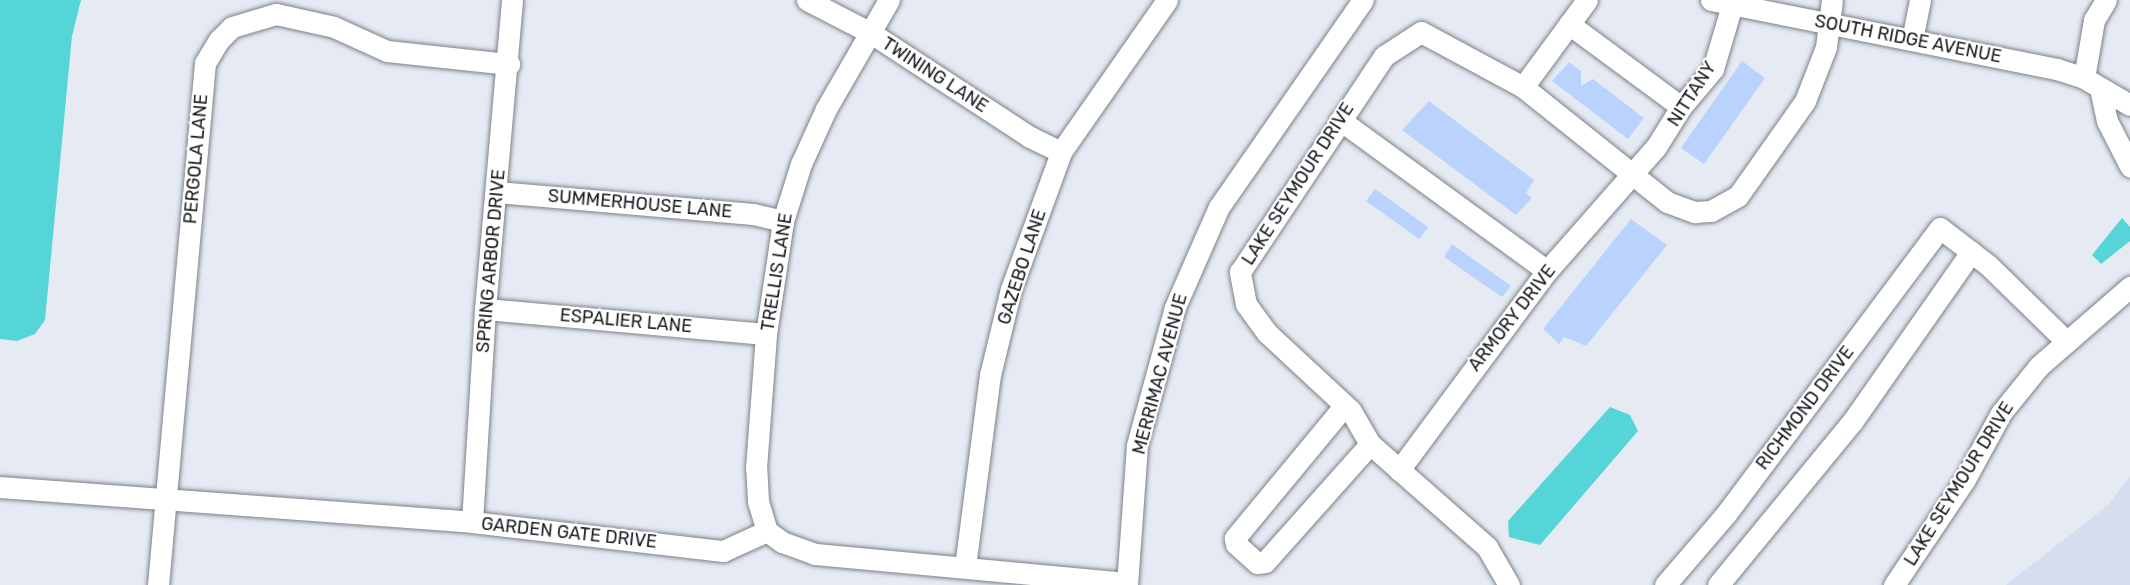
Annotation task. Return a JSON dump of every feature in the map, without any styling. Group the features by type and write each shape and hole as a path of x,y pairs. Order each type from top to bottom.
{"street":[{"name":"SPRING ARBOR DRIVE","path":"472,522 485,309 512,0"},
{"name":"TWINING LANE","path":"807,0 871,33 1030,137 1061,152"},
{"name":"TRELLIS LANE","path":"767,531 758,501 756,468 766,334 783,220 801,164 822,118 890,0"},
{"name":"GAZEBO LANE","path":"965,567 990,375 1011,289 1061,152 1167,0"},
{"name":"MERRIMAC AVENUE","path":"1127,584 1137,445 1175,307 1219,207 1363,0"},
{"path":"1523,87 1587,0"},
{"name":"LAKE SEYMOUR DRIVE","path":"1509,585 1487,547 1370,444 1345,405 1267,333 1246,304 1240,272 1384,56 1421,32 1523,87 1678,208 1695,212 1711,211 1738,196 1805,101 1819,72 1832,0"},
{"path":"1912,40 1920,0"},
{"path":"2106,0 2094,20 2092,83 2107,122 2130,166"},
{"name":"SOUTH RIDGE AVENUE","path":"1722,2 2057,69 2092,83 2130,105"},
{"name":"NITTANY","path":"1634,174 1674,123 1681,107 1713,69 1722,2"},
{"name":"PERGOLA LANE","path":"158,585 205,63 219,40 232,27 276,14 334,27 387,51 508,64"},
{"path":"1569,24 1681,107"},
{"path":"1340,120 1547,271"},
{"name":"ARMORY DRIVE","path":"1399,470 1547,271 1634,174"},
{"name":"SUMMERHOUSE LANE","path":"497,192 753,214 783,220"},
{"name":"RICHMOND DRIVE","path":"1665,585 1726,514 1940,228 1971,252"},
{"path":"1718,585 1852,422 1971,252 2037,309 2067,342"},
{"name":"LAKE SEYMOUR DRIVE","path":"1894,585 1964,481 2001,413 2039,366 2130,287"},
{"name":"ESPALIER LANE","path":"485,309 766,334"},
{"path":"1345,405 1235,538 1236,544 1257,563 1265,562 1370,444"},
{"name":"GARDEN GATE DRIVE","path":"0,488 472,522 723,550 767,531"},
{"path":"767,531 782,542 815,554 1127,584"}],"shaded area":[{"path":"2130,477 2130,585 2006,585 2108,505"}],"water":[{"path":"0,0 81,0 72,36 45,320 35,334 17,341 0,339"},
{"path":"2122,218 2130,227 2130,241 2101,264 2092,255"},
{"path":"1610,407 1630,415 1638,431 1540,545 1509,537 1508,521"}],"building":[{"path":"1742,61 1765,78 1704,164 1681,148"},
{"path":"1569,62 1581,71 1581,86 1593,79 1644,118 1628,139 1552,81"},
{"path":"1429,101 1534,180 1526,193 1532,198 1516,215 1402,130"},
{"path":"1375,189 1428,227 1419,239 1366,201"},
{"path":"1631,219 1667,245 1586,346 1564,337 1559,344 1543,329"},
{"path":"1452,244 1511,286 1502,297 1444,257"}]}
